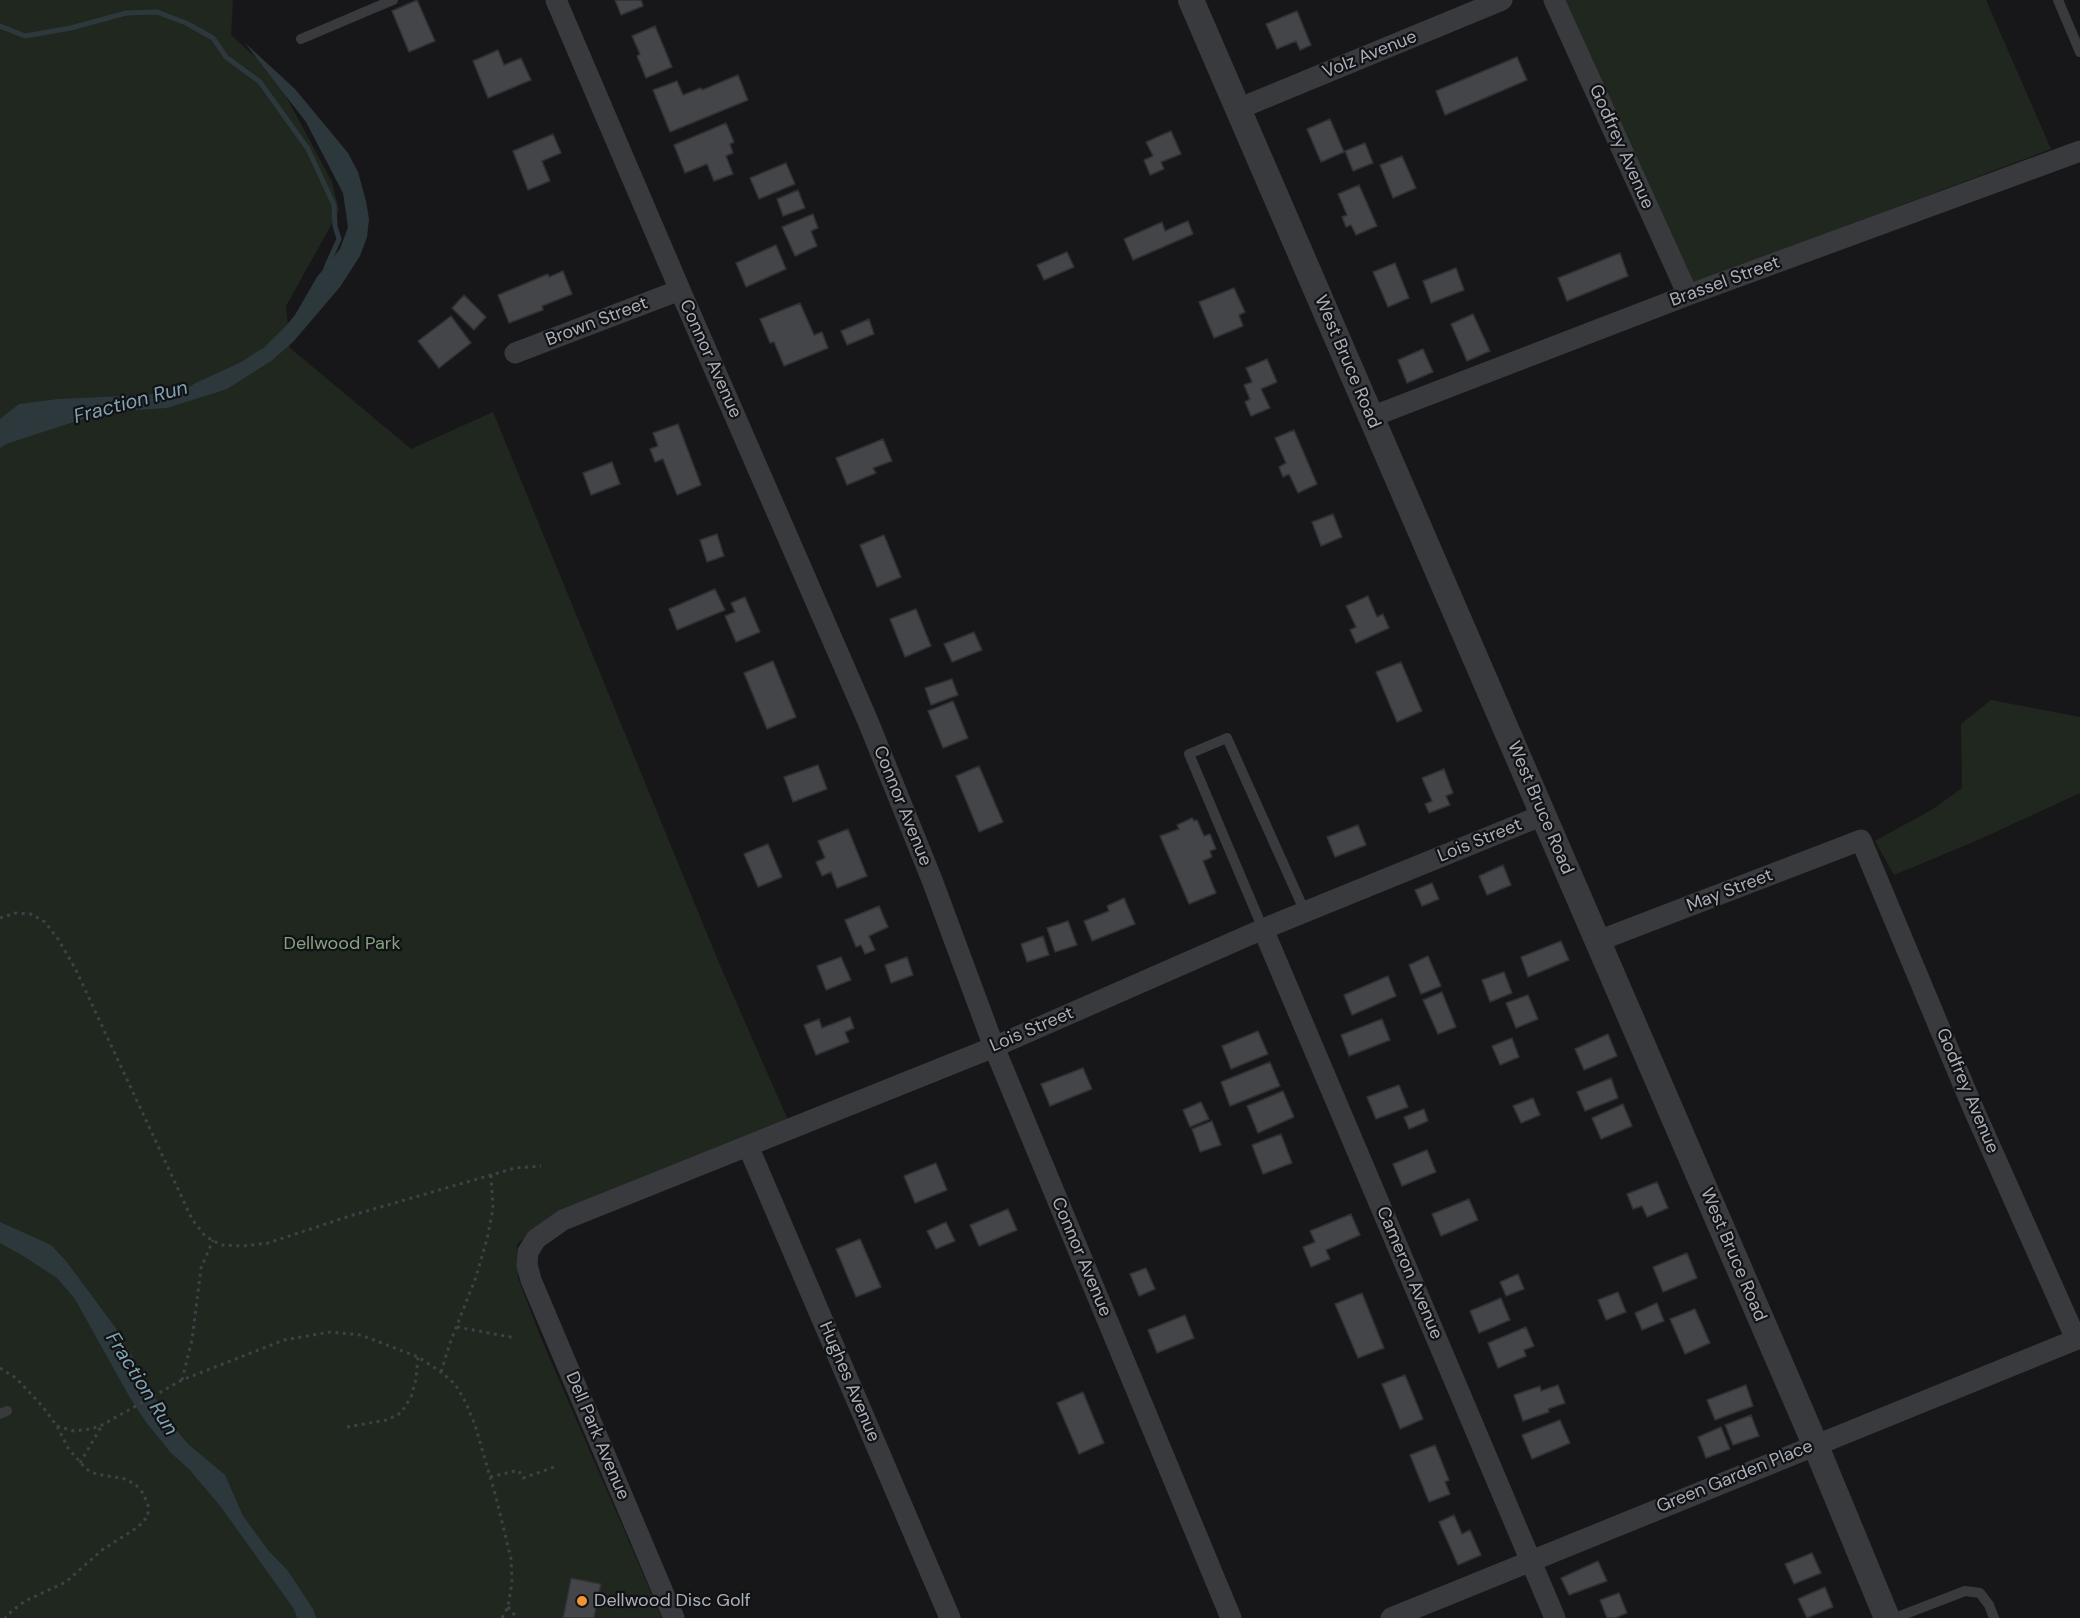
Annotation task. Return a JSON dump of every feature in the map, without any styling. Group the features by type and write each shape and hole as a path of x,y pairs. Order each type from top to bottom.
{"street":[{"name":"Connor Avenue","path":"556,0 867,719 932,880 994,1047 1231,1618"},
{"name":"West Bruce Road","path":"1191,0 1815,1444 1887,1618"},
{"name":"Volz Avenue","path":"1238,109 1502,0"},
{"name":"Godfrey Avenue","path":"1554,0 1688,295"},
{"name":"Brassel Street","path":"1371,417 1688,295 2080,150"},
{"name":"Brown Street","path":"515,353 680,290"},
{"name":"Lois Street","path":"528,1252 536,1239 563,1220 994,1047 1263,929 1543,816"},
{"name":"Godfrey Avenue","path":"1861,840 1973,1108 2079,1342"},
{"name":"May Street","path":"1598,941 1861,840"},
{"name":"Cameron Avenue","path":"1263,929 1555,1618"},
{"name":"Hughes Avenue","path":"748,1146 950,1618"},
{"name":"Dell Park Avenue","path":"528,1252 527,1264 531,1280 674,1618"},
{"name":"Green Garden Place","path":"1402,1616 1530,1560 1815,1444 2079,1342"}],"lane":[{"path":"302,39 393,0"},
{"path":"2058,0 2080,52"},
{"path":"1263,929 1189,754 1227,738 1305,912"},
{"path":"1896,1618 1965,1591 1980,1593 1989,1605 1994,1618"},
{"path":"1925,1607 1929,1618"}],"path":[{"path":"0,918 16,913 31,914 45,922 58,939 75,968 192,1219 205,1236 221,1245 243,1246 268,1243 353,1215 515,1168 541,1166"},
{"path":"441,1372 476,1277 487,1239 493,1209 491,1175"},
{"path":"182,1380 192,1340 201,1268 213,1240"},
{"path":"457,1327 516,1338"},
{"path":"57,1426 74,1431 91,1429 123,1414 182,1380 284,1341 330,1332 361,1335 418,1357 455,1384 466,1403 490,1477 511,1559 512,1582 508,1607 502,1618"},
{"path":"347,1427 387,1420 401,1413 411,1397 417,1379 418,1357"},
{"path":"0,1368 16,1378 43,1407 80,1463 96,1474 125,1479 136,1485 143,1493 148,1505 148,1516 138,1527 102,1551 66,1582 25,1601 6,1618"},
{"path":"80,1463 102,1425"},
{"path":"490,1477 519,1471 523,1478 557,1466"},
{"path":"508,1607 517,1618"}],"green space":[{"name":"Dellwood Park","path":"0,0 233,0 231,35 274,74 332,182 339,211 286,306 290,348 411,449 493,412 719,963 788,1120 632,1181 549,1217 517,1244 518,1278 541,1338 662,1618 0,1618"},
{"path":"1565,0 1986,0 2051,149 1689,285"},
{"path":"1991,700 2080,717 2080,793 1978,840 1894,875 1875,841 1933,809 1962,788 1961,724"}],"water":[{"path":"245,43 295,89 348,153 358,172 369,219 367,237 360,256 340,287 293,342 271,361 227,389 167,408 121,411 89,417 6,444 0,448 0,419 19,404 58,399 147,395 211,381 249,362 295,315 317,277 340,249 348,227 343,193 306,122"},
{"path":"0,1222 51,1245 66,1261 118,1331 167,1419 188,1444 225,1475 243,1516 268,1550 288,1571 313,1609 316,1618 297,1618 294,1609 221,1507 146,1422 75,1299 57,1278 0,1243"}],"building":[{"path":"417,0 435,41 409,52 392,11"},
{"path":"615,0 641,0 643,6 621,15"},
{"path":"1297,11 1311,45 1300,50 1296,41 1277,49 1266,24"},
{"path":"655,26 672,67 646,78 637,56 640,54 632,36"},
{"path":"498,50 504,65 521,58 531,80 488,98 473,61"},
{"path":"1517,57 1527,80 1445,115 1436,91"},
{"path":"738,75 748,100 670,132 653,90 677,81 683,95"},
{"path":"1330,119 1344,152 1321,162 1307,129"},
{"path":"726,123 734,142 730,144 733,153 726,156 733,174 714,181 707,164 685,173 674,145"},
{"path":"1171,131 1181,154 1161,162 1164,169 1150,175 1144,160 1153,156 1146,142"},
{"path":"553,134 561,153 542,161 550,181 528,190 513,151"},
{"path":"1365,143 1373,163 1353,171 1345,151"},
{"path":"1402,156 1416,188 1393,198 1380,165"},
{"path":"786,163 795,184 759,199 750,178"},
{"path":"1359,185 1377,226 1356,235 1351,225 1346,227 1342,217 1347,215 1338,194"},
{"path":"798,190 805,208 783,216 777,199"},
{"path":"813,214 818,228 811,231 817,246 795,256 782,227"},
{"path":"1188,221 1193,234 1133,260 1124,239 1162,222 1165,231"},
{"path":"776,245 786,269 746,287 736,263"},
{"path":"1067,252 1074,267 1044,280 1037,265"},
{"path":"1620,253 1628,276 1567,301 1558,278"},
{"path":"1395,263 1409,298 1388,307 1373,272"},
{"path":"1456,268 1464,290 1431,303 1423,281"},
{"path":"563,271 572,294 542,306 543,310 509,323 498,295 548,274 549,277"},
{"path":"1234,288 1245,312 1239,315 1243,326 1214,338 1199,302"},
{"path":"464,295 486,317 474,330 452,308"},
{"path":"800,303 814,335 822,332 828,348 784,366 774,342 770,343 760,319"},
{"path":"1473,314 1490,351 1467,361 1451,324"},
{"path":"451,316 471,343 439,368 418,341"},
{"path":"869,319 874,334 847,345 841,331"},
{"path":"1423,349 1433,372 1407,383 1398,360"},
{"path":"1267,359 1277,382 1261,389 1270,408 1251,416 1245,402 1250,399 1244,385 1252,382 1246,368"},
{"path":"678,424 701,485 677,495 663,459 655,462 650,449 658,446 653,433"},
{"path":"1294,430 1317,484 1298,493 1289,474 1283,477 1279,467 1286,463 1275,438"},
{"path":"883,439 892,461 873,468 876,473 847,485 836,458"},
{"path":"612,462 620,484 591,495 583,473"},
{"path":"1333,514 1342,537 1321,546 1312,522"},
{"path":"717,534 724,556 707,562 700,540"},
{"path":"884,535 901,577 877,587 860,545"},
{"path":"715,589 725,610 677,630 669,609"},
{"path":"1368,596 1377,617 1383,614 1389,628 1356,643 1350,630 1356,627 1346,606"},
{"path":"745,597 760,632 736,642 725,616 735,612 731,603"},
{"path":"916,609 931,646 905,657 890,619"},
{"path":"974,632 982,650 952,662 944,644"},
{"path":"773,661 796,717 767,729 744,673"},
{"path":"1401,662 1422,711 1397,722 1376,672"},
{"path":"952,679 958,695 931,705 925,688"},
{"path":"953,701 968,738 943,748 928,711"},
{"path":"818,765 827,789 793,802 784,777"},
{"path":"979,766 1003,822 979,832 956,776"},
{"path":"1444,769 1453,793 1446,796 1450,805 1429,813 1425,804 1432,801 1422,778"},
{"path":"1192,818 1194,821 1197,820 1204,836 1210,834 1216,849 1210,851 1212,857 1203,861 1216,893 1189,904 1160,836 1179,829 1177,825"},
{"path":"1358,825 1366,845 1335,857 1327,837"},
{"path":"848,829 867,876 837,888 831,872 822,876 816,862 825,858 818,841"},
{"path":"768,844 782,877 758,887 744,854"},
{"path":"1503,865 1511,885 1487,895 1479,876"},
{"path":"1432,883 1439,899 1422,906 1415,890"},
{"path":"1124,898 1135,924 1092,941 1084,921 1109,911 1107,906"},
{"path":"879,906 888,927 869,936 875,950 865,954 861,945 856,947 845,920"},
{"path":"1068,921 1077,945 1055,952 1047,928"},
{"path":"1043,936 1049,955 1027,962 1021,944"},
{"path":"1561,941 1569,960 1528,977 1521,957"},
{"path":"1428,956 1441,986 1421,994 1409,965"},
{"path":"841,957 851,980 826,990 817,966"},
{"path":"907,957 913,975 891,983 885,965"},
{"path":"1504,972 1512,993 1490,1002 1482,980"},
{"path":"1388,976 1396,996 1352,1015 1344,995"},
{"path":"1442,992 1456,1027 1438,1034 1423,1000"},
{"path":"1528,995 1538,1019 1516,1028 1506,1003"},
{"path":"850,1017 854,1028 845,1032 849,1042 816,1055 804,1025 819,1019 822,1028"},
{"path":"1382,1019 1390,1040 1349,1056 1341,1035"},
{"path":"1258,1031 1268,1054 1231,1069 1222,1046"},
{"path":"1608,1034 1617,1056 1584,1070 1575,1049"},
{"path":"1512,1038 1519,1057 1500,1065 1492,1046"},
{"path":"1270,1062 1280,1086 1230,1106 1221,1082"},
{"path":"1083,1068 1092,1089 1050,1106 1041,1084"},
{"path":"1611,1078 1618,1098 1585,1111 1577,1092"},
{"path":"1399,1085 1408,1107 1376,1119 1367,1097"},
{"path":"1283,1091 1294,1117 1258,1133 1247,1106"},
{"path":"1533,1098 1540,1115 1521,1123 1513,1106"},
{"path":"1201,1102 1209,1119 1190,1127 1183,1110"},
{"path":"1623,1104 1632,1126 1601,1139 1592,1118"},
{"path":"1424,1109 1428,1121 1409,1129 1404,1117"},
{"path":"1212,1121 1221,1145 1200,1152 1192,1129"},
{"path":"1281,1134 1292,1163 1263,1174 1252,1145"},
{"path":"1427,1150 1436,1172 1402,1186 1393,1164"},
{"path":"936,1163 947,1190 915,1203 904,1176"},
{"path":"1657,1182 1668,1208 1647,1217 1642,1206 1633,1209 1627,1194"},
{"path":"1469,1199 1478,1220 1441,1236 1432,1214"},
{"path":"1008,1209 1017,1230 979,1246 970,1225"},
{"path":"1351,1214 1360,1235 1326,1250 1330,1259 1311,1267 1303,1247 1315,1242 1310,1231"},
{"path":"946,1222 955,1241 936,1249 927,1231"},
{"path":"860,1239 881,1287 856,1297 836,1249"},
{"path":"1687,1253 1697,1278 1663,1292 1653,1267"},
{"path":"1146,1268 1155,1289 1139,1296 1130,1274"},
{"path":"1518,1274 1524,1289 1506,1296 1500,1282"},
{"path":"1618,1292 1626,1312 1606,1320 1598,1300"},
{"path":"1362,1293 1384,1348 1358,1358 1335,1304"},
{"path":"1501,1298 1510,1320 1479,1333 1470,1311"},
{"path":"1657,1303 1664,1321 1642,1330 1635,1313"},
{"path":"1695,1309 1710,1343 1685,1354 1670,1319"},
{"path":"1185,1315 1194,1338 1157,1353 1148,1330"},
{"path":"1526,1327 1534,1346 1524,1350 1526,1356 1498,1368 1488,1343"},
{"path":"1405,1375 1423,1419 1400,1429 1382,1384"},
{"path":"1558,1385 1565,1403 1548,1409 1549,1412 1523,1421 1514,1395 1540,1386 1541,1391"},
{"path":"1746,1385 1753,1406 1715,1420 1707,1400"},
{"path":"1083,1392 1104,1443 1079,1454 1057,1403"},
{"path":"1751,1415 1759,1436 1733,1445 1725,1425"},
{"path":"1560,1420 1570,1443 1532,1459 1522,1435"},
{"path":"1721,1427 1730,1449 1706,1458 1698,1437"},
{"path":"1435,1445 1449,1480 1445,1482 1450,1494 1429,1502 1410,1455"},
{"path":"1454,1515 1462,1534 1470,1530 1481,1555 1458,1565 1439,1522"},
{"path":"1812,1553 1821,1573 1794,1584 1785,1564"},
{"path":"1598,1561 1607,1581 1569,1595 1561,1578"},
{"name":"Dellwood Disc Golf","path":"571,1578 601,1584 594,1618 563,1618"},
{"path":"1825,1587 1833,1607 1807,1618 1798,1599"},
{"path":"1619,1593 1627,1613 1615,1618 1607,1618 1600,1600"}],"waterway":[{"name":"Fraction Run","path":"0,26 25,36 71,28 126,13 157,12 186,23 213,38 226,57 260,82 308,149 334,205 335,226 339,239 326,268"},
{"name":"Fraction Run","path":"195,386 241,365 261,352"}],"place":[{"name":"Dellwood Disc Golf","path":"582,1601"}]}
